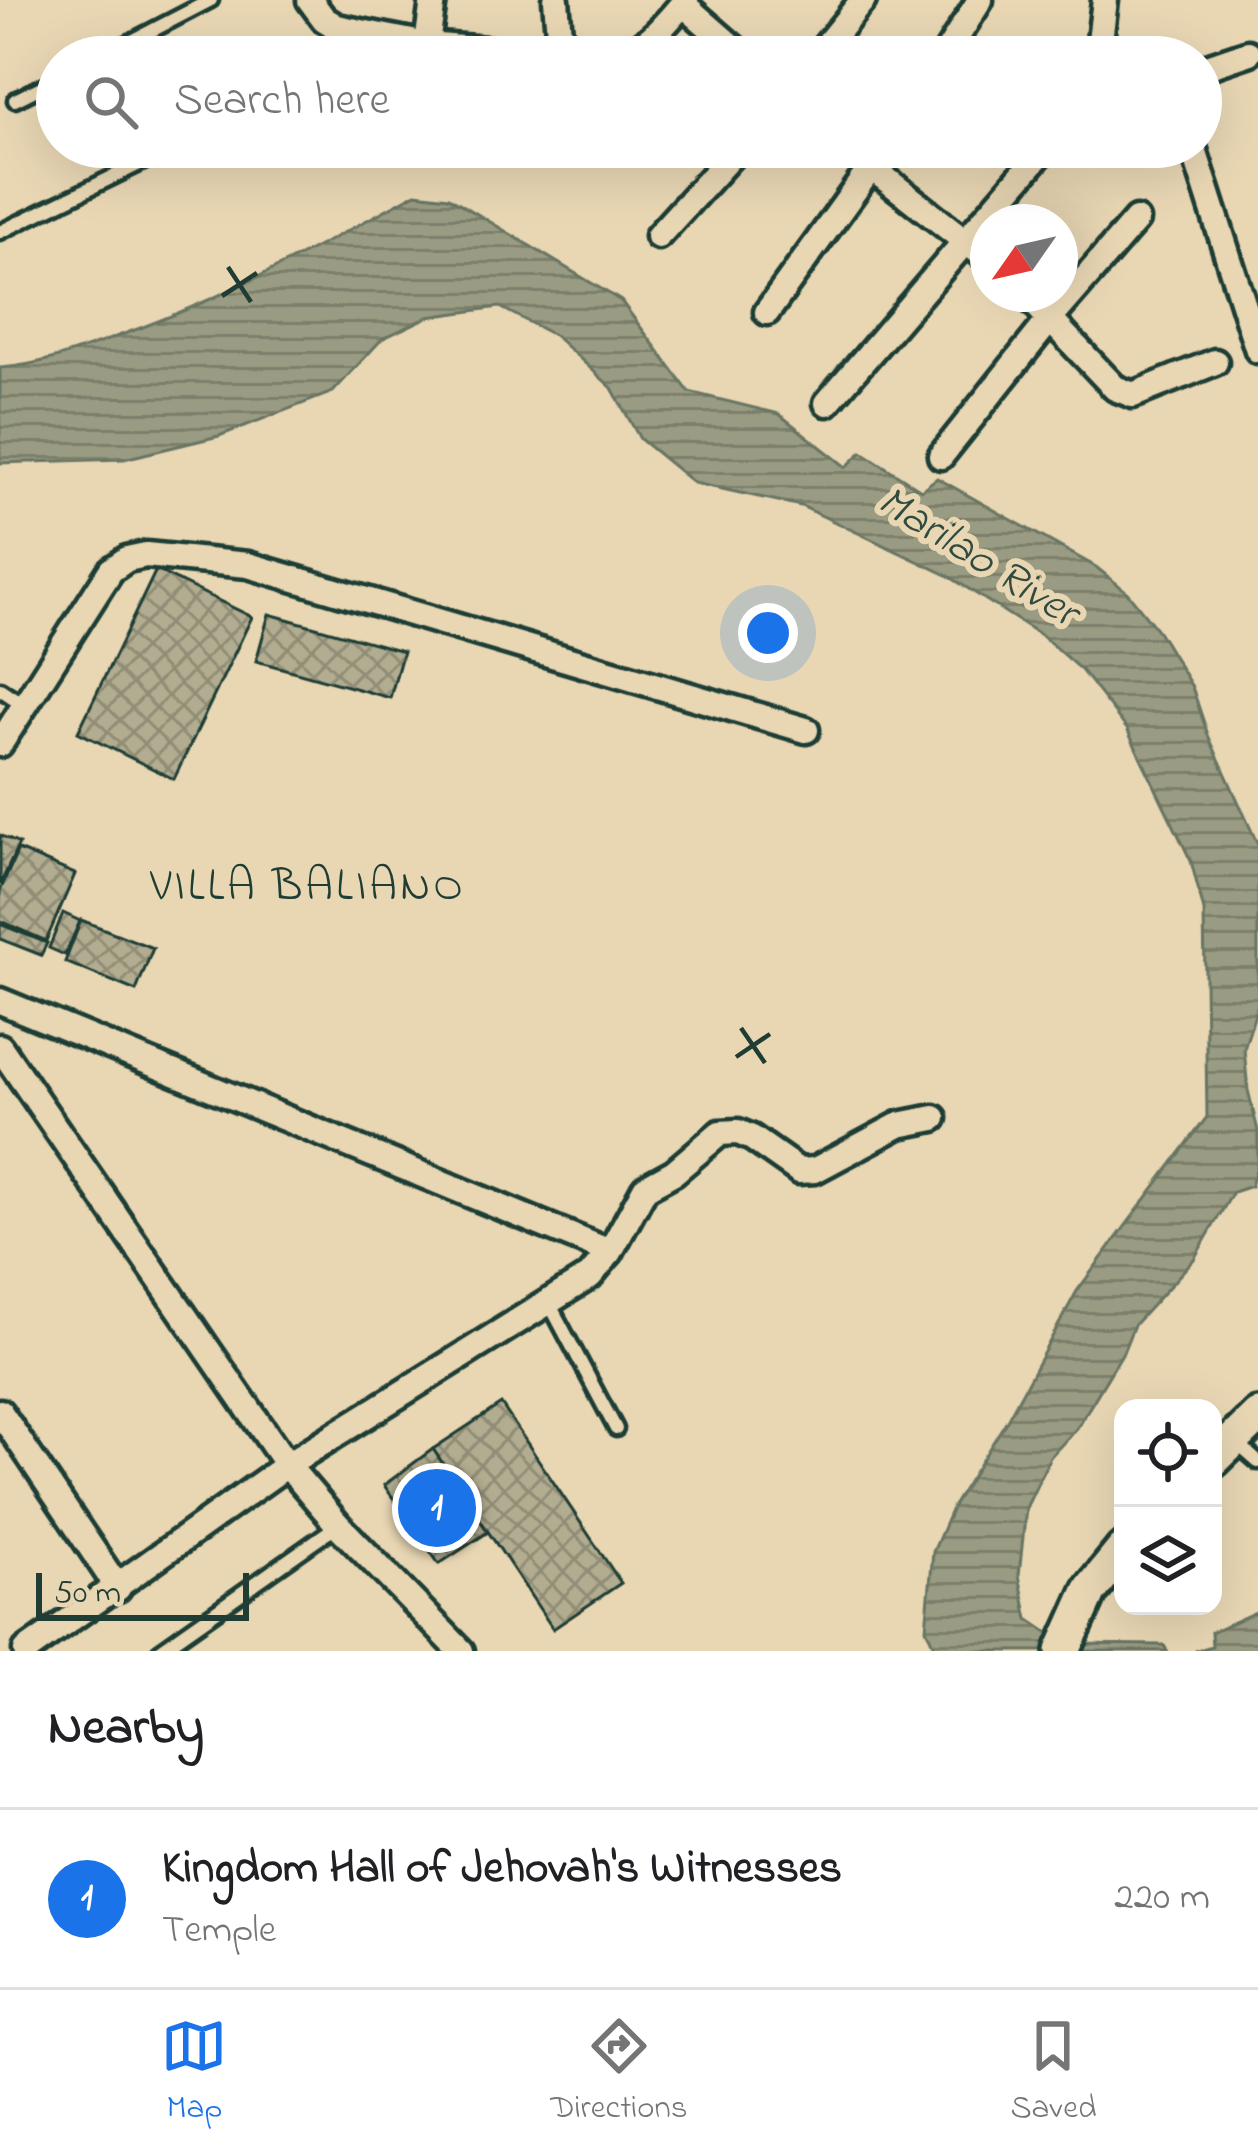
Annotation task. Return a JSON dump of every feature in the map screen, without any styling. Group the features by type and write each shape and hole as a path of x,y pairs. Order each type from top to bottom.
{"main road":[{"path":"1235,1454 1258,1416"},
{"path":"1066,1640 1090,1591 1114,1561"}],"street":[{"path":"310,0 324,19 338,27 383,36"},
{"path":"429,36 434,0"},
{"path":"556,0 562,36"},
{"path":"834,36 863,0"},
{"path":"957,36 980,0"},
{"path":"1101,36 1105,0"},
{"path":"653,36 685,2 721,36"},
{"path":"1222,61 1248,52"},
{"path":"658,236 720,168"},
{"path":"868,168 970,243"},
{"path":"767,312 873,168"},
{"path":"826,403 1028,168"},
{"path":"1200,168 1258,350"},
{"path":"941,456 1051,317 1136,220"},
{"path":"1046,312 1114,388 1133,395 1214,362"},
{"path":"0,744 111,570 146,555 248,565 806,730"},
{"path":"0,1001 610,1252"},
{"path":"0,1047 287,1465 338,1526 461,1651"},
{"path":"26,1651 287,1465 590,1276 610,1252 645,1188 674,1172 720,1133 752,1138 799,1171 815,1169 899,1125 934,1118"},
{"path":"0,1412 118,1588"}],"lane":[{"path":"141,36 211,0"},
{"path":"331,36 338,27"},
{"path":"15,100 36,90"},
{"path":"0,232 131,168"},
{"path":"0,689 26,706"},
{"path":"548,1301 616,1429"},
{"path":"159,1651 338,1526"}],"water":[{"name":"Marilao River","path":"416,193 449,197 621,301 689,392 779,414 846,467 862,452 921,490 937,478 1096,567 1126,591 1158,631 1192,687 1208,735 1258,845 1258,1004 1244,1049 1258,1131 1258,1163 1251,1186 1233,1192 1194,1259 1134,1325 1077,1428 1050,1457 1026,1508 1019,1575 1028,1619 1065,1644 1164,1645 1167,1651 936,1651 926,1628 933,1552 953,1506 1007,1420 1077,1291 1207,1117 1204,911 1191,861 1127,729 1081,670 1042,636 947,575 801,506 694,483 640,439 612,388 555,336 500,307 428,317 382,339 333,392 219,436 124,459 0,463 0,368 63,356 200,304"},
{"path":"1258,1611 1258,1651 1195,1651 1212,1646 1211,1632"}],"building":[{"path":"156,570 252,617 174,779 78,732"},
{"path":"269,614 403,651 390,698 256,661"},
{"path":"0,835 19,844 0,885"},
{"path":"18,850 75,874 46,941 0,921 0,891"},
{"path":"63,913 80,921 65,955 49,948"},
{"path":"81,920 153,948 136,991 65,962"},
{"path":"0,924 47,943 41,955 0,939"},
{"path":"501,1404 621,1583 553,1629 433,1449"},
{"path":"433,1449 488,1532 439,1564 384,1485"}],"place":[{"name":"Kingdom Hall of Jehovah's Witnesses","path":"437,1508"}],"district":[{"name":"VILLA BALIANO","path":"308,888"}]}
